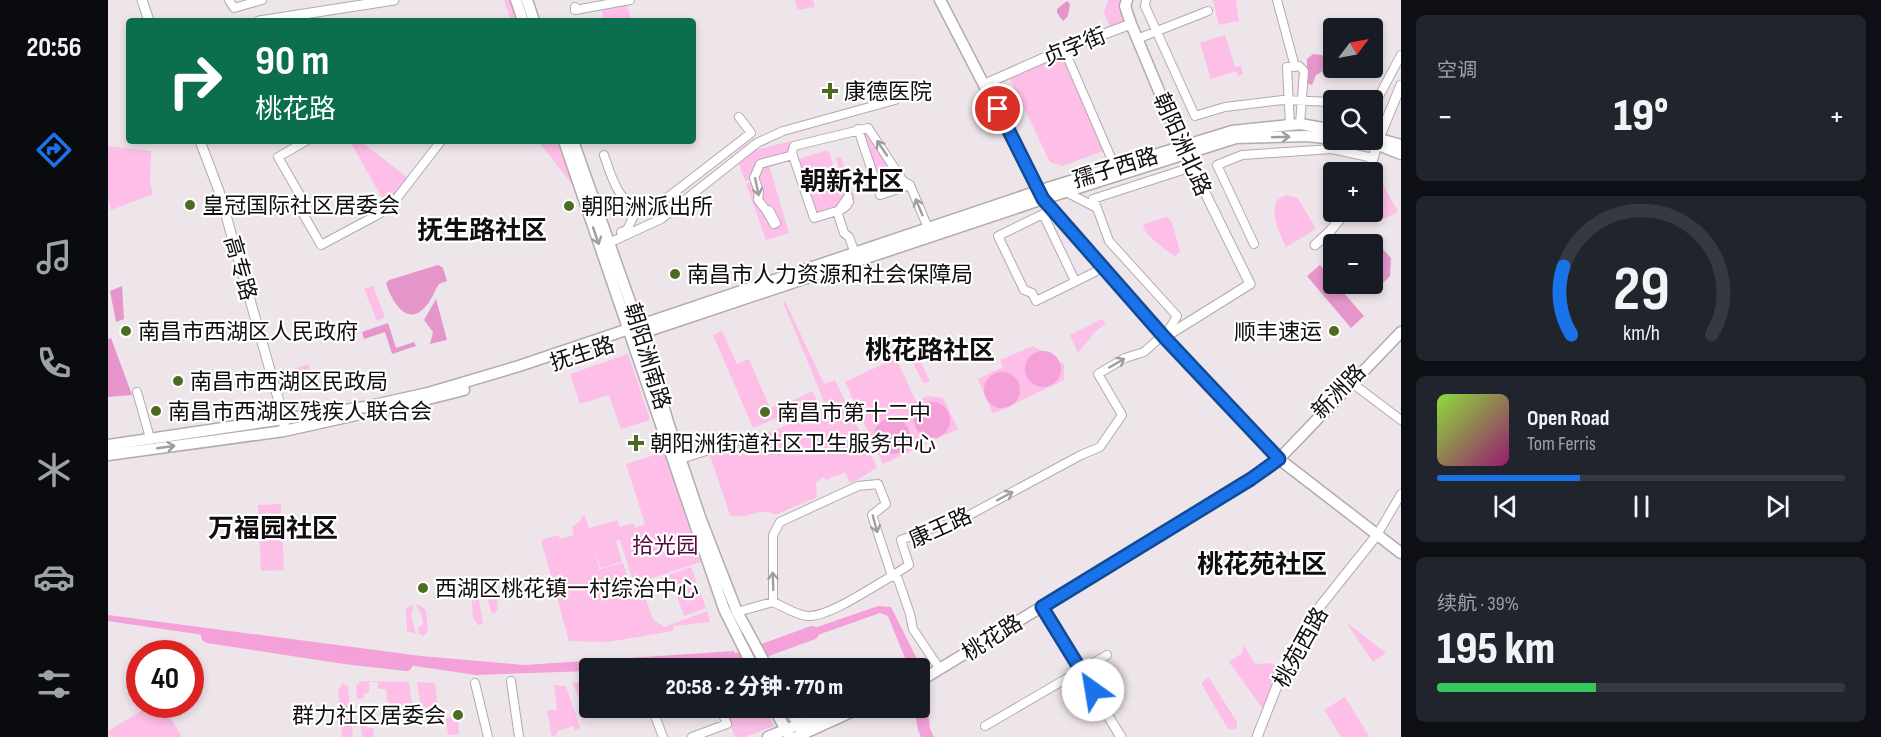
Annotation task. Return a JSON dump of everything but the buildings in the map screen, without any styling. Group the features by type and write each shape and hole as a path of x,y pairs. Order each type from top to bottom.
{"main road":[{"path":"516,0 522,18"},
{"path":"527,0 533,18"},
{"path":"940,0 1041,195 1164,336 1277,458 1401,553"},
{"name":"朝阳洲北路","path":"1126,0 1125,6 1131,24 1184,151"},
{"name":"孺子西路","path":"1041,195 1066,192 1184,151 1232,131 1295,125 1323,129"},
{"name":"孺子西路","path":"1041,195 1115,167 1236,138 1307,136 1323,138"},
{"name":"孺子西路","path":"1383,141 1401,145"},
{"name":"朝阳洲南路","path":"565,144 724,609 760,658"},
{"name":"朝阳洲南路","path":"574,144 610,240 700,517 737,612 751,658"},
{"name":"孺子西路","path":"1383,144 1401,154"},
{"name":"抚生路","path":"108,455 284,431 441,397 629,334 928,228 1041,195"},
{"name":"抚生路","path":"640,330 1041,195"},
{"name":"新洲路","path":"1277,458 1401,326"},
{"name":"新洲路","path":"1277,458 1401,332"},
{"name":"抚生路","path":"108,445 365,407 428,393 629,334"},
{"name":"桃花路","path":"930,675 1251,479 1277,458"},
{"name":"桃花路","path":"930,669 1277,458"},
{"path":"779,718 787,734"},
{"path":"794,718 801,733"},
{"path":"801,733 824,718"},
{"path":"768,737 801,733 836,718"}],"street":[{"path":"142,0 148,18"},
{"path":"229,0 234,8 262,0"},
{"path":"292,18 394,0"},
{"path":"612,0 575,7 575,10 630,0"},
{"path":"1146,0 1145,6 1195,116 1225,107 1288,100 1323,102"},
{"path":"1277,0 1295,67"},
{"path":"1137,39 1208,11"},
{"name":"贞字街","path":"985,84 1064,49 1131,24"},
{"path":"1064,49 1115,167"},
{"path":"1382,90 1401,55"},
{"path":"1299,66 1304,71 1302,101 1295,125 1288,100 1287,67 1299,66"},
{"path":"1383,125 1401,85"},
{"path":"610,240 661,219 757,142 783,131 895,100"},
{"path":"604,155 615,187 622,198 638,207 654,208 751,133 740,117"},
{"path":"855,253 849,237 843,233 838,211 814,219 793,155 794,146 868,128 905,181 928,228"},
{"path":"858,129 880,195 905,181"},
{"name":"高专路","path":"201,144 219,190 284,419 284,431"},
{"path":"301,144 278,157 308,208 302,212 321,245 378,214 397,198 439,144"},
{"path":"1254,244 1217,165 1242,155 1332,149 1373,158"},
{"path":"1372,162 1374,150"},
{"name":"朝阳洲北路","path":"1184,151 1250,284"},
{"path":"765,210 758,200 759,191 754,177 760,164 793,155"},
{"path":"1164,336 1177,316 1109,241 1093,199 1192,167"},
{"path":"1066,192 1097,208"},
{"path":"610,240 627,230 638,207"},
{"path":"1075,281 1043,214 998,236 1024,290 1032,293 1036,301 1095,272 1102,265"},
{"path":"1315,245 1338,222"},
{"name":"康王路","path":"773,602 773,535 780,522 858,486 878,484 886,504 872,515 892,576 909,565 901,540 940,525 949,526 1081,455 1101,447 1122,415 1098,374 1125,358 1144,352 1164,336 1250,284"},
{"path":"1352,383 1401,420"},
{"path":"137,392 150,438"},
{"path":"681,459 740,440"},
{"path":"1377,535 1401,494"},
{"name":"桃苑西路","path":"1257,737 1282,673 1310,619 1377,535"},
{"path":"737,612 773,602 805,616 817,616 892,576 898,579 913,629 937,665"},
{"path":"1042,607 1121,737"},
{"path":"985,726 1107,655"},
{"path":"511,681 519,737"},
{"path":"475,683 489,737"},
{"path":"656,718 663,737"},
{"path":"692,737 727,724 724,718"}],"green space":[{"path":"504,0 514,0 520,18 510,18"},
{"path":"795,0 813,0 815,7 797,10"},
{"path":"1108,0 1122,0 1123,23 1110,27 1104,13"},
{"path":"1213,0 1236,0 1239,21 1219,25"},
{"path":"627,3 630,18 603,18 601,8"},
{"path":"1225,35 1235,67 1241,66 1243,74 1238,76 1236,71 1211,79 1200,43"},
{"path":"1064,53 1106,150 1062,166 1050,162 1010,79"},
{"path":"868,128 903,184 883,194 860,129"},
{"path":"791,141 795,160 828,150 836,172 840,171 836,158 841,157 855,199 838,208 813,216 791,158 769,165 789,233 766,240 746,184 755,181 754,178 745,181 736,155","holes":["823,173 830,176 833,184 824,190 817,191 814,182 816,176"]},
{"path":"352,144 364,144 408,178 397,196 385,203"},
{"path":"540,144 560,144 575,188"},
{"path":"108,146 151,151 150,183 153,194 111,210 108,198"},
{"path":"1383,184 1398,212 1383,219"},
{"path":"1286,195 1298,198 1316,229 1286,247 1274,212 1277,200"},
{"path":"1167,217 1172,222 1180,251 1175,257 1143,228 1144,224"},
{"path":"373,286 385,317 377,321 364,289"},
{"path":"785,301 824,384 835,380 877,467 850,483 845,472 826,480 824,477 816,482 817,497 775,515 770,512 759,512 741,516 730,515 710,456 827,409 783,302"},
{"path":"1102,319 1106,323 1095,332 1078,353 1070,335"},
{"path":"722,331 737,364 749,359 770,408 785,402 790,413 753,428 713,335"},
{"path":"1033,346 1064,364 1064,380 993,414 978,379 1003,367 1000,360"},
{"path":"916,352 930,381 924,384 909,355"},
{"path":"628,354 650,420 621,429 609,395 580,404 570,374"},
{"path":"896,358 916,401 928,396 943,398 958,429 883,464 845,382"},
{"path":"308,364 313,379 296,385 291,370"},
{"path":"813,391 817,401 794,411 790,402"},
{"name":"拾光园","path":"664,452 701,562 634,584 620,540 616,541 622,562 601,568 594,549 600,569 623,563 632,591 643,589 652,618 664,627 707,611 710,622 673,626 673,631 608,642 569,641 541,540 559,535 560,539 574,535 572,527 584,514 589,528 617,520 620,527 633,523 635,528 645,524 626,464"},
{"path":"281,504 284,570 261,571 258,505"},
{"path":"691,567 706,608 684,616 669,575"},
{"path":"470,578 476,582 483,624 478,625 473,618"},
{"path":"491,580 495,581 498,610 493,614 489,607 488,597"},
{"path":"412,605 411,614 416,634 407,631 406,608"},
{"path":"416,605 426,610 428,632 423,636 419,634 418,628 423,624 421,613"},
{"path":"1346,622 1386,653 1373,662"},
{"path":"1244,645 1255,664 1270,663 1279,668 1264,711 1229,662 1242,653"},
{"path":"1206,678 1209,678 1237,722 1234,730 1228,729 1202,685"},
{"path":"362,681 409,682 413,712 400,714 387,701 386,689 378,689 378,682 369,682 369,693 364,693 364,698 357,699 356,685"},
{"path":"417,682 435,683 440,720 434,721 432,707 421,708"},
{"path":"572,682 579,683 579,698"},
{"path":"342,684 348,686 353,737 342,737 338,690"},
{"path":"554,685 566,686 580,728 575,730 573,726 557,731 557,735 552,737 547,710 557,710"},
{"path":"1345,697 1368,737 1341,737 1324,710"},
{"path":"452,717 453,722 458,722 459,734 448,735 446,718"},
{"path":"130,718 170,718 182,737 110,737 108,731"},
{"path":"727,718 770,718 774,726 745,737 735,737"},
{"path":"367,722 368,728 373,728 374,737 362,737 360,723"}],"shaded area":[{"path":"1067,1 1070,4 1068,16 1063,21 1057,9"},
{"path":"1313,54 1322,55 1323,57 1323,71 1316,75 1312,85 1307,83 1307,59"},
{"path":"824,176 829,178 831,183 829,188 824,190 819,188 817,183 819,178"},
{"path":"1383,249 1391,258 1390,276 1383,283"},
{"path":"438,265 443,268 447,281 439,284 428,304 419,312 412,314 401,310 386,283 389,280"},
{"path":"1320,265 1323,268 1323,294 1345,294 1364,316 1351,328 1307,276"},
{"path":"122,286 124,319 116,322 110,291"},
{"path":"436,299 447,340 430,344 433,332 424,320"},
{"path":"388,323 396,348 414,342 416,346 392,354 385,332 364,339 362,332"},
{"path":"111,338 132,395 108,397 108,339"},
{"path":"1043,351 1056,356 1061,369 1056,382 1043,387 1030,382 1025,369 1030,356"},
{"path":"1002,372 1015,377 1020,390 1015,403 1002,408 989,403 984,390 989,377"},
{"path":"932,402 945,407 950,420 945,433 932,438 919,433 914,420 919,407"},
{"path":"892,418 905,423 910,436 905,449 892,454 879,449 874,436 879,423"},
{"path":"878,606 891,607 916,658 905,658 888,616 880,613 798,642 794,635"},
{"path":"108,615 421,656 524,665 579,661 579,671 476,675 108,621"},
{"path":"734,651 738,658 629,658"},
{"path":"916,718 929,718 934,737 921,737"}],"waterway":[{"path":"743,658 812,633"},
{"path":"208,636 406,664"}],"place":[{"name":"康德医院","path":"830,91"},
{"name":"皇冠国际社区居委会","path":"190,205"},
{"name":"朝阳洲派出所","path":"569,206"},
{"name":"南昌市人力资源和社会保障局","path":"675,274"},
{"name":"南昌市西湖区人民政府","path":"126,331"},
{"name":"顺丰速运","path":"1334,331"},
{"name":"南昌市西湖区民政局","path":"178,381"},
{"name":"南昌市西湖区残疾人联合会","path":"156,411"},
{"name":"南昌市第十二中","path":"765,412"},
{"name":"朝阳洲街道社区卫生服务中心","path":"636,443"},
{"name":"西湖区桃花镇一村综治中心","path":"423,588"},
{"name":"群力社区居委会","path":"458,715"}],"district":[{"name":"朝新社区","path":"852,181"},
{"name":"抚生路社区","path":"482,230"},
{"name":"桃花路社区","path":"930,350"},
{"name":"万福园社区","path":"273,528"},
{"name":"桃花苑社区","path":"1262,564"}],"route":[{"path":"998,109 1043,199 1165,338 1279,459 1251,479 1042,607 1093,690"}]}
